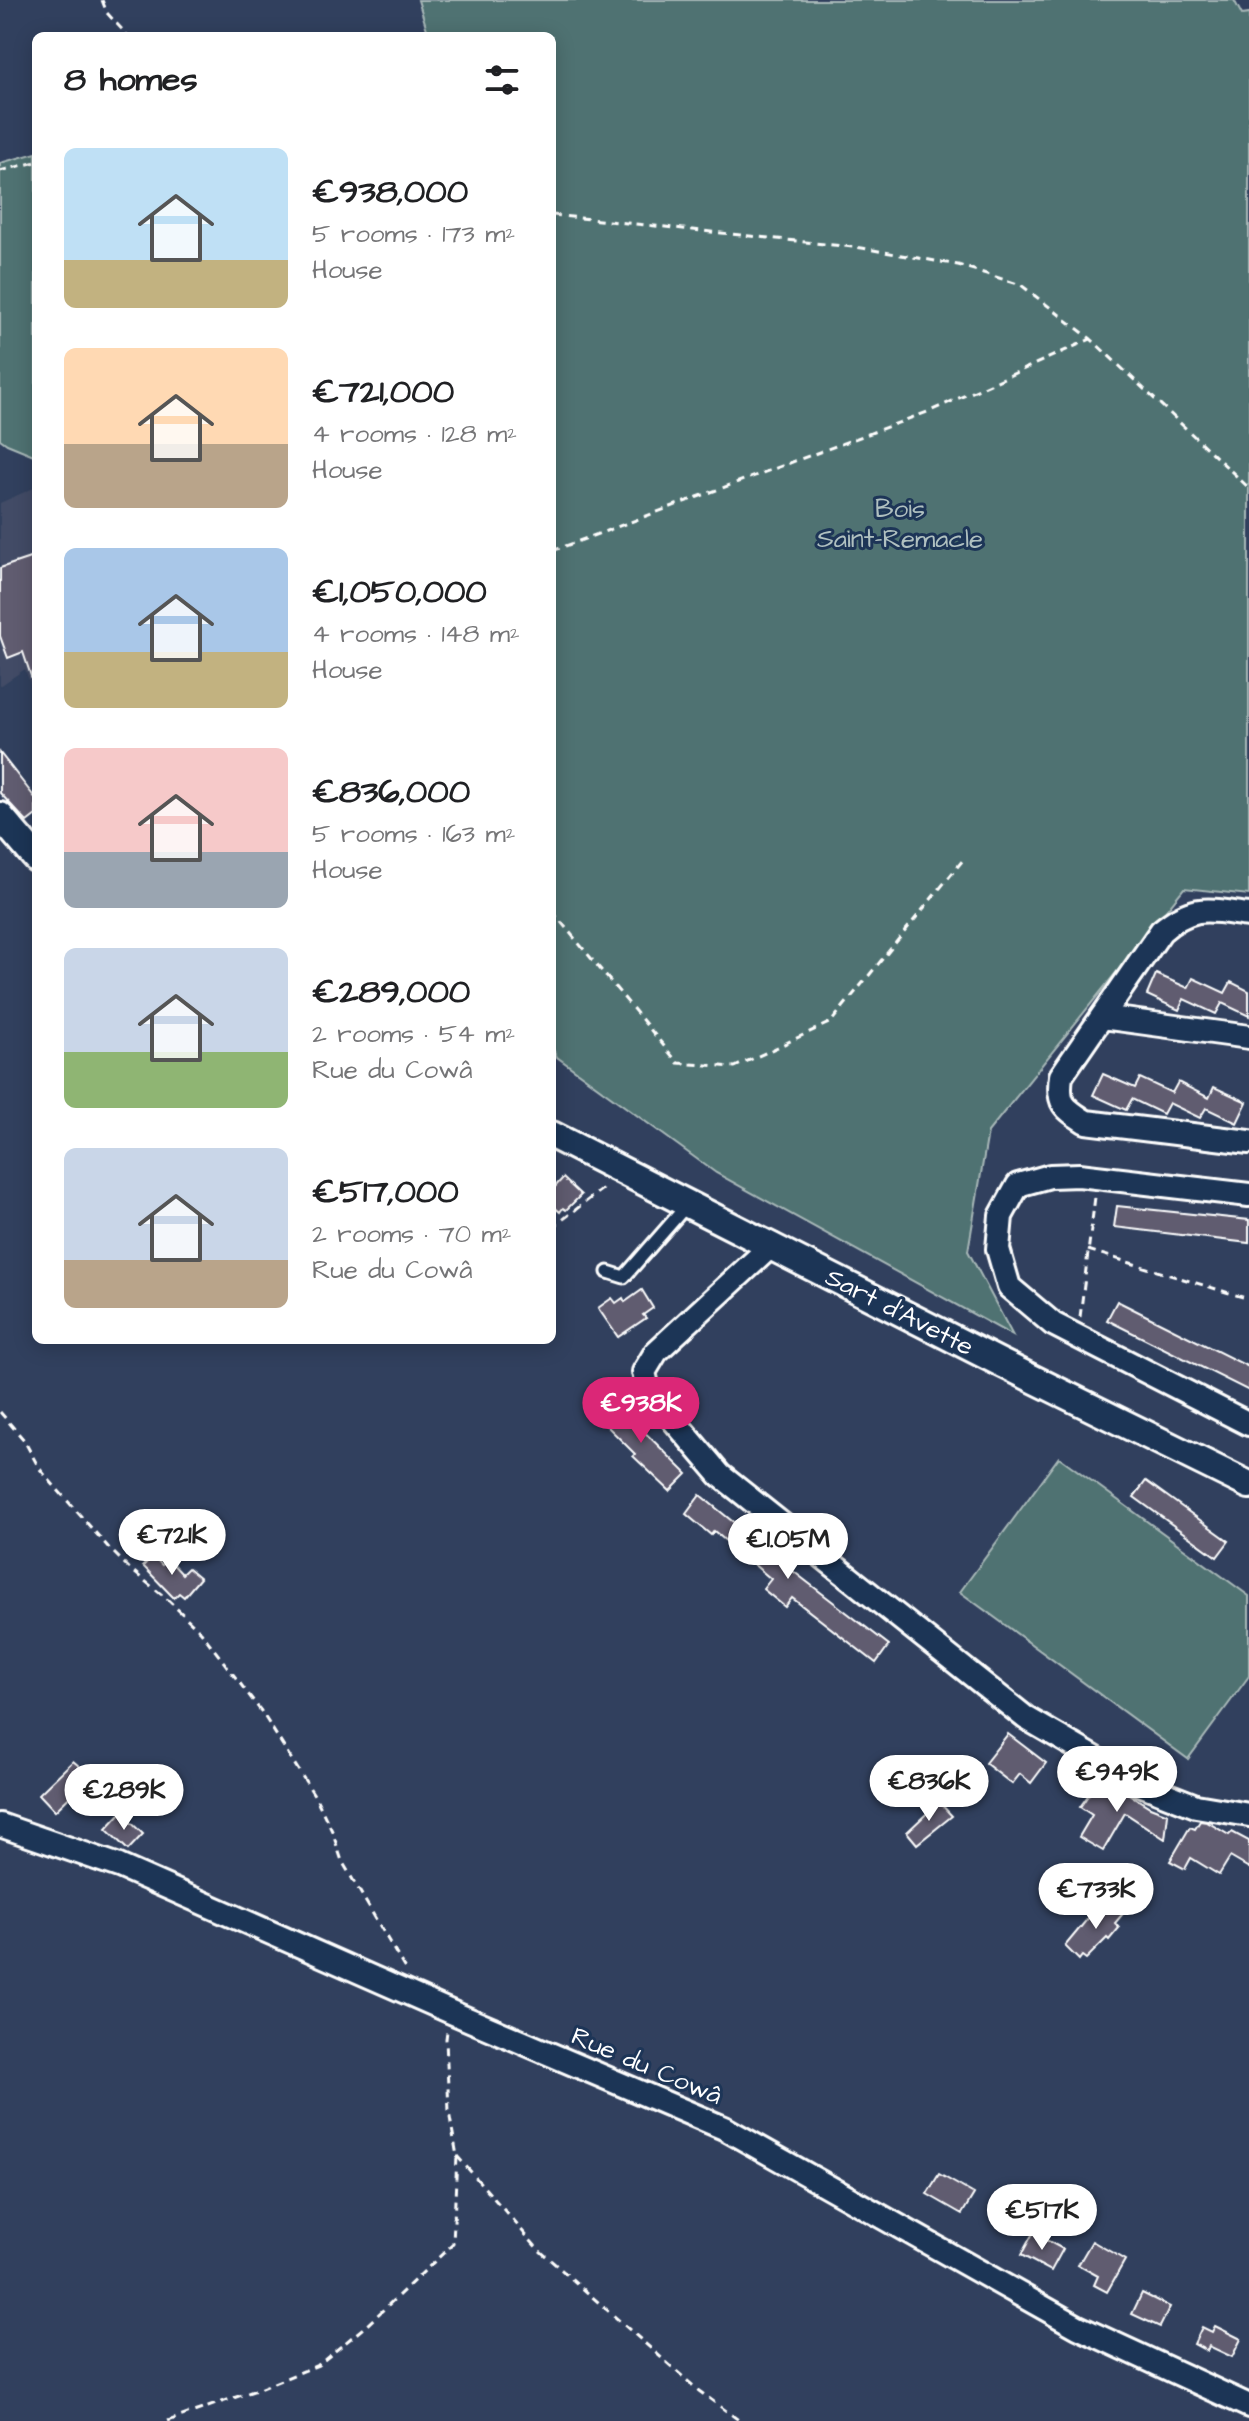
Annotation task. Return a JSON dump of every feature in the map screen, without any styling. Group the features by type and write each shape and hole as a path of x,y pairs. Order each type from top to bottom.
{"street":[{"path":"0,816 32,853"},
{"path":"1249,915 1207,909 1180,915 1161,931 1061,1076 1058,1094 1065,1108 1086,1122 1249,1142"},
{"path":"1102,1017 1249,1037"},
{"name":"Sart d'Avette","path":"556,1137 1249,1485"},
{"path":"1249,1195 1098,1178 1050,1176 1018,1185 1001,1216 998,1249 1009,1287 1053,1324 1249,1424"},
{"path":"772,1245 656,1352 644,1372 648,1390 720,1475 1026,1718 1140,1784 1196,1806 1249,1815"},
{"name":"Rue du Cowâ","path":"0,1825 119,1866 724,2128 1078,2327 1249,2406"}],"lane":[{"path":"608,1272 624,1277 687,1205"}],"path":[{"path":"102,0 107,13 124,32"},
{"path":"0,171 32,163"},
{"path":"556,215 862,248 958,265 1021,285 1091,339 1249,488"},
{"path":"556,550 930,411 1091,339"},
{"path":"556,916 678,1063 735,1067 831,1022 963,860"},
{"path":"556,1225 612,1181 620,1169"},
{"path":"1077,1336 1098,1178"},
{"path":"1088,1250 1249,1299"},
{"path":"0,1412 24,1440 42,1471 108,1547 201,1632 261,1711 316,1798 342,1861 406,1971 409,1993"},
{"path":"168,2421 318,2365 367,2325 453,2244 457,2156 449,2112 446,2039 451,2012"},
{"path":"457,2156 538,2249 699,2391 740,2421"}],"shaded area":[{"path":"32,489 32,689 25,669 0,686 0,503"}],"green space":[{"name":"Bois Saint-Remacle","path":"418,0 1234,0 1242,15 1249,14 1249,895 1184,888 988,1132 968,1251 1013,1336 716,1173 556,1055 556,32 428,32"},
{"path":"32,154 32,454 0,439 0,163"},
{"path":"1059,1457 1249,1596 1249,1676 1188,1759 960,1592"}],"building":[{"path":"32,557 32,679 23,652 8,658 0,636 0,568"},
{"path":"0,753 32,794 32,818 27,822 0,793"},
{"path":"1156,974 1188,988 1193,978 1225,993 1231,982 1249,991 1249,1016 1222,1003 1216,1014 1184,999 1179,1010 1147,995"},
{"path":"1103,1074 1135,1088 1140,1078 1172,1093 1178,1082 1209,1098 1214,1087 1247,1102 1237,1123 1206,1108 1200,1118 1169,1103 1163,1114 1132,1099 1126,1110 1093,1095"},
{"path":"563,1178 581,1195 560,1212 556,1208 556,1186"},
{"path":"1117,1206 1249,1220 1249,1243 1114,1227"},
{"path":"642,1290 653,1308 643,1315 646,1318 618,1337 598,1308 612,1298 616,1303 623,1298 625,1302"},
{"path":"1117,1301 1249,1367 1249,1391 1107,1320"},
{"path":"610,1398 687,1474 670,1491 595,1414"},
{"path":"1146,1481 1229,1541 1217,1557 1134,1497"},
{"path":"700,1495 889,1645 876,1663 792,1598 785,1607 763,1589 771,1579 714,1531 711,1535 686,1514"},
{"path":"153,1556 162,1565 168,1559 182,1574 188,1568 200,1578 184,1597 179,1593 174,1598 143,1566"},
{"path":"1008,1734 1046,1763 1031,1783 1020,1774 1012,1784 985,1763"},
{"path":"73,1761 91,1776 55,1811 39,1794"},
{"path":"1101,1777 1150,1807 1168,1814 1165,1839 1125,1813 1103,1851 1079,1837 1092,1815 1080,1807"},
{"path":"939,1802 952,1816 917,1844 907,1832"},
{"path":"121,1813 143,1834 128,1850 106,1829"},
{"path":"1200,1821 1249,1841 1249,1868 1230,1857 1219,1875 1191,1858 1185,1869 1170,1861 1190,1827 1195,1829"},
{"path":"1113,1898 1126,1910 1115,1923 1119,1928 1086,1959 1082,1956 1079,1960 1065,1946 1089,1917 1092,1920"},
{"path":"939,2174 974,2194 962,2214 927,2194"},
{"path":"1033,2233 1063,2249 1051,2271 1021,2255"},
{"path":"1092,2241 1125,2260 1107,2292 1094,2285 1098,2276 1078,2265"},
{"path":"1142,2293 1170,2307 1160,2327 1132,2314"},
{"path":"1215,2326 1241,2339 1232,2357 1209,2346 1207,2351 1194,2344 1202,2327 1212,2332"}]}
